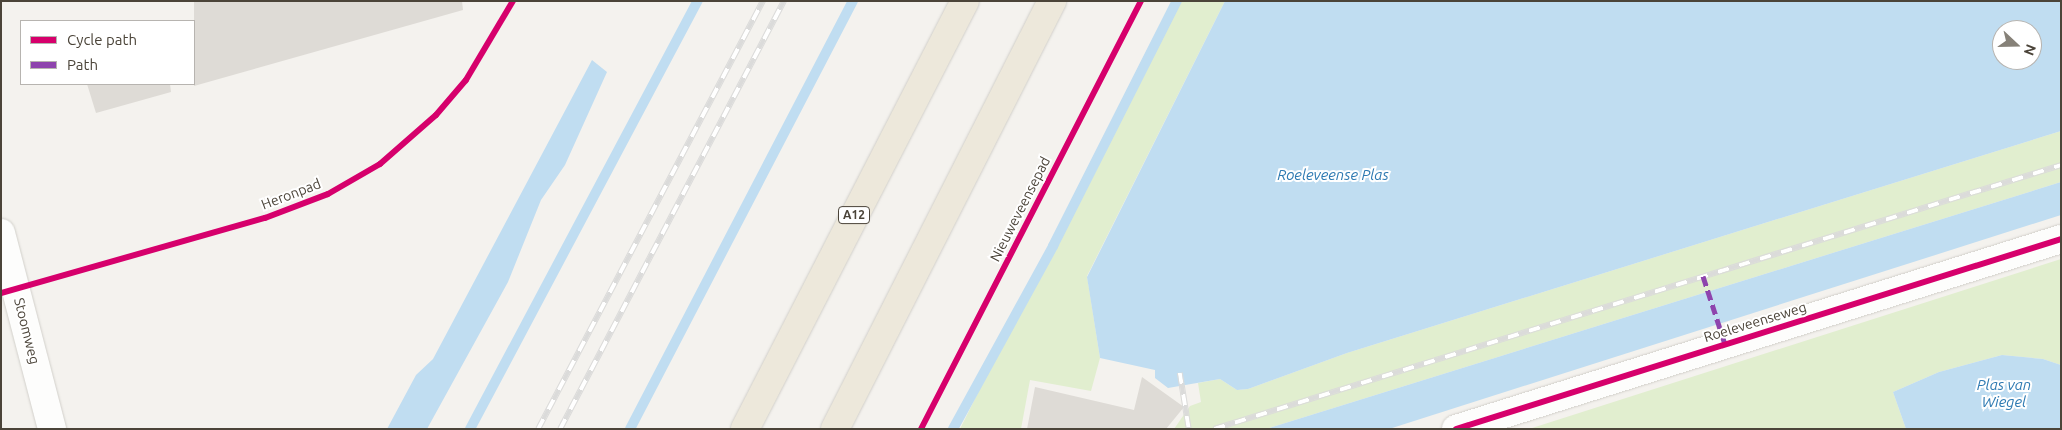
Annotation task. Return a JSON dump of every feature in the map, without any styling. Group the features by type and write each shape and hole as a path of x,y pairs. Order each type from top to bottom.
{"highway":[{"name":"A12","path":"745,429 965,1"},
{"path":"835,429 1052,1"}],"street":[{"name":"Stoomweg","path":"1,233 52,429"},
{"name":"Roeleveenseweg","path":"1456,429 2061,239"}],"green space":[{"path":"1172,1 1225,1 1087,276 1100,358 1091,391 1030,380 1021,429 960,429"},
{"path":"2061,131 2061,182 1266,429 1174,429 1190,406 1201,402 1198,383 1220,379 1237,390 1248,389 1347,353"},
{"path":"2061,259 2061,365 2043,359 2002,355 1939,372 1893,392 1906,429 1529,429"}],"water":[{"name":"Roeleveense Plas","path":"1225,1 2061,1 2061,131 1347,353 1248,389 1237,390 1220,379 1168,388 1155,378 1155,370 1100,358 1087,277"},
{"path":"592,60 607,72 565,165 541,200 508,282 427,429 387,429 416,375 433,359"},
{"path":"2061,182 2061,215 1389,429 1266,429"},
{"name":"Plas van Wiegel","path":"2002,355 2043,359 2061,365 2061,429 1906,429 1893,392 1939,372"}],"building":[{"path":"194,1 462,1 463,10 194,86"},
{"path":"87,85 170,85 171,92 96,113"},
{"path":"1142,377 1184,407 1166,429 1027,429 1035,387 1134,410"}],"waterway":[{"path":"470,429 698,1"},
{"path":"630,429 853,1"},
{"path":"953,429 1053,246 1177,1"}],"railway":[{"path":"538,429 763,1"},
{"path":"560,429 784,1"},
{"path":"1214,429 2061,165"},
{"path":"1180,373 1189,429"}],"marked path":[{"path":"1703,276 1725,344"}],"cycle path":[{"name":"Heronpad","path":"1,293 265,218 328,194 380,164 436,115 466,80 513,1"},
{"name":"Nieuweveensepad","path":"921,429 1141,1"},
{"path":"1456,429 2061,239"}]}
